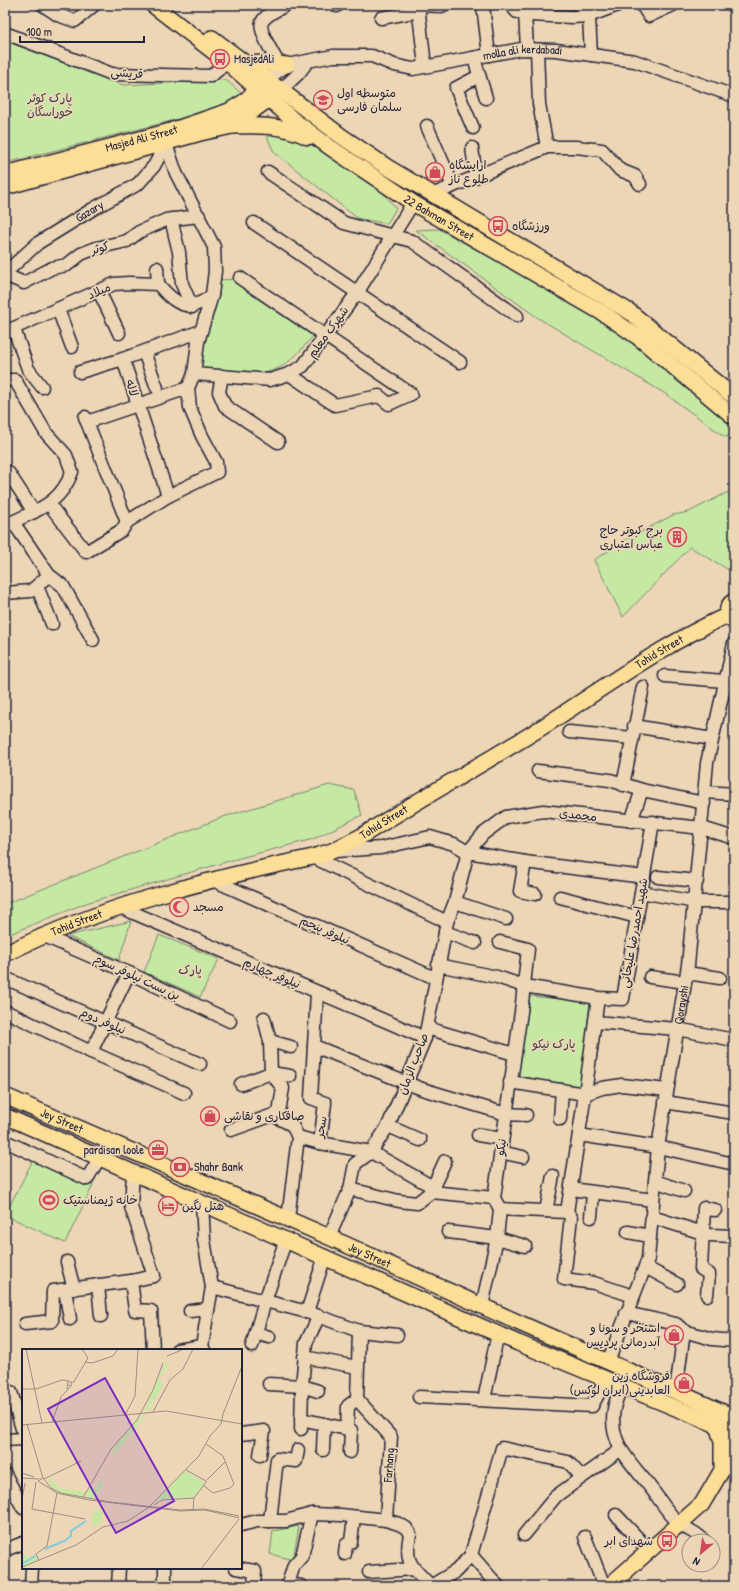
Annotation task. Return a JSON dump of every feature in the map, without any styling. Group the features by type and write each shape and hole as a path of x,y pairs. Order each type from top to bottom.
{"main road":[{"name":"22 Bahman Street","path":"152,5 275,95 341,136 387,167 622,307 734,397"},
{"name":"22 Bahman Street","path":"169,5 236,65"},
{"path":"244,102 243,86 236,65 283,64"},
{"name":"Masjed Ali Street","path":"5,174 167,132 225,113 244,102 262,85"},
{"name":"22 Bahman Street","path":"275,95 330,148 413,203 613,319 638,337 734,417"},
{"path":"232,126 275,95"},
{"path":"225,113 232,126"},
{"path":"232,126 257,125 283,128 299,133 330,148"},
{"name":"Masjed Ali Street","path":"5,187 166,144 200,133 232,126"},
{"path":"613,319 622,307"},
{"path":"731,618 729,605 734,601"},
{"name":"Tohid Street","path":"5,954 42,935 160,894 313,857 332,851 543,727 644,660 696,629 731,618"},
{"name":"Jey Street","path":"5,1096 329,1237 734,1417"},
{"name":"Jey Street","path":"6,1117 498,1333 734,1432"},
{"path":"717,1425 722,1442 722,1470"},
{"path":"609,1586 702,1504 722,1470 734,1459"}],"street":[{"path":"43,5 58,15 75,21 94,5"},
{"path":"381,18 418,7 445,5"},
{"path":"512,5 517,12 572,17 589,16 618,5"},
{"path":"579,5 589,16 591,55"},
{"path":"642,5 649,16 673,5"},
{"path":"483,6 489,55"},
{"path":"262,85 283,64 262,30 262,22 278,7"},
{"path":"418,7 425,66"},
{"path":"525,13 547,147"},
{"name":"قریشی","path":"5,33 112,74 211,76 236,65"},
{"name":"molla ali kerdabadi","path":"283,64 333,56 372,56 394,65 413,69 489,55 532,50 556,50 635,61 734,96"},
{"path":"474,58 486,98"},
{"path":"275,95 298,74 308,61"},
{"path":"473,128 456,88 479,76"},
{"path":"427,126 453,186"},
{"path":"48,504 86,552 122,530 127,522 168,496 217,472 216,462 202,436 190,408 188,388 194,374 201,331 212,294 215,271 214,247 176,172 166,144"},
{"name":"Gazary","path":"5,274 10,261 94,209 138,184 154,166 166,144"},
{"path":"434,194 476,176 494,171 547,147 576,147 602,150 620,170 635,176 640,184"},
{"path":"472,148 476,176"},
{"path":"268,172 344,223 412,240 517,316"},
{"name":"شهرک معلم","path":"194,374 270,380 289,374 304,366 357,293 413,203"},
{"name":"کوثر","path":"5,274 24,284 52,268 67,265 81,254 96,248 127,241 139,232 166,220 199,216"},
{"path":"171,220 179,252 182,284 192,306"},
{"path":"254,223 460,362"},
{"path":"157,268 158,284 177,301 192,306 203,303 212,294"},
{"path":"240,278 411,394 389,404 379,396 335,405 289,374"},
{"name":"میلاد","path":"10,330 114,284 158,284"},
{"path":"99,291 119,333"},
{"path":"58,309 72,347"},
{"path":"10,330 28,369 42,387"},
{"path":"80,372 144,352 201,331"},
{"path":"144,352 157,388"},
{"name":"لاله","path":"123,359 168,496"},
{"path":"222,376 219,392 225,406 278,442"},
{"path":"5,380 15,380 46,433 66,455 72,472 68,484 57,499 9,524 49,575 63,586 92,640"},
{"path":"127,522 86,420 188,388"},
{"path":"5,471 8,472 34,512"},
{"path":"5,594 31,591 49,575"},
{"path":"37,586 52,624"},
{"name":"Qorayshi","path":"608,1362 648,1259 658,1147 686,978 695,902 707,763 724,681 734,643"},
{"path":"665,676 724,681"},
{"path":"623,785 643,687"},
{"path":"634,726 712,739"},
{"path":"569,732 632,738"},
{"path":"538,771 610,780 642,790 704,797 734,794"},
{"path":"631,821 642,790"},
{"name":"محمدی","path":"468,852 483,834 506,817 543,811 702,828 734,838"},
{"name":"شهید احمدرضا علیخانی","path":"438,965 497,977 524,986 598,998 623,999 653,822"},
{"path":"380,824 375,837 381,848"},
{"path":"332,851 381,848 430,837 454,844 468,852 524,862 644,877"},
{"name":"صاحب الزمان","path":"329,1237 350,1189 355,1164 371,1152 388,1126 407,1084 426,1033 435,978 446,927 455,902 468,852"},
{"path":"313,857 446,927 475,944"},
{"path":"524,862 520,891 535,894"},
{"path":"658,876 697,881"},
{"name":"نیلوفر پنجم","path":"215,881 435,978"},
{"path":"641,892 695,902 734,902"},
{"path":"560,897 637,917"},
{"path":"455,902 506,919"},
{"name":"نیلوفر چهارم","path":"120,908 317,993 426,1033 514,1054"},
{"name":"بن بست نیلوفر سوم","path":"42,935 129,973 230,1021"},
{"name":"نیکو","path":"482,1306 497,1238 497,1203 500,1152 528,949 500,942"},
{"path":"91,1052 129,973"},
{"path":"650,977 720,978"},
{"name":"نیلوفر دوم","path":"5,978 200,1064"},
{"name":"سحر","path":"288,1219 298,1137 320,1143 325,1103 311,1098 317,993"},
{"path":"598,998 567,1212 571,1217 564,1279 594,1283 633,1296"},
{"path":"5,1010 91,1052 184,1093"},
{"path":"264,1018 270,1041 271,1073 283,1088 278,1118"},
{"path":"595,1022 677,1029 734,1040"},
{"path":"270,1041 291,1047"},
{"path":"314,1046 407,1084 506,1114 526,1116"},
{"path":"241,1084 271,1073 290,1076"},
{"path":"510,1082 585,1094 602,1088 622,1085 734,1113"},
{"path":"560,1119 562,1090"},
{"path":"231,1130 273,1115 292,1125 298,1137"},
{"path":"388,1126 420,1140"},
{"path":"478,1135 502,1139"},
{"path":"579,1135 658,1147 734,1164"},
{"path":"5,1141 87,1179 100,1158"},
{"path":"320,1143 371,1152 432,1190 546,1211 567,1212"},
{"path":"500,1152 523,1157"},
{"path":"350,1189 399,1201 417,1203 432,1190 445,1161"},
{"path":"25,1324 52,1321 53,1292 131,1281 154,1276 131,1207 133,1172"},
{"path":"546,1211 553,1176"},
{"path":"655,1182 684,1191"},
{"path":"571,1189 653,1200"},
{"path":"591,1216 593,1193"},
{"path":"190,1349 203,1348 212,1287 204,1240 202,1202"},
{"path":"707,1295 710,1274 701,1269 704,1208 715,1210"},
{"path":"652,1217 709,1235 734,1236"},
{"path":"448,1232 497,1238 525,1246"},
{"path":"628,1232 650,1236"},
{"path":"252,1346 265,1300 286,1239"},
{"path":"307,1312 325,1256"},
{"path":"66,1262 70,1319"},
{"path":"645,1267 677,1284"},
{"path":"131,1281 135,1310 151,1311 153,1349"},
{"path":"98,1285 101,1316"},
{"path":"212,1287 307,1312 359,1331 397,1335"},
{"path":"190,1311 208,1308"},
{"path":"626,1313 676,1324 684,1331 712,1339 734,1341"},
{"path":"319,1316 306,1343 302,1386 301,1424 324,1424 352,1430"},
{"path":"350,1452 352,1430 348,1406 357,1399 359,1331"},
{"path":"676,1391 684,1331"},
{"path":"256,1333 269,1337"},
{"path":"484,1400 498,1333"},
{"path":"304,1357 357,1367"},
{"path":"419,1397 592,1406 606,1379"},
{"path":"269,1384 302,1386 318,1391"},
{"path":"622,1386 614,1409 614,1433 620,1450 652,1488 666,1510 680,1523 695,1533"},
{"path":"11,1392 22,1429"},
{"name":"Farhang","path":"357,1399 391,1437 386,1520"},
{"path":"323,1450 324,1424"},
{"path":"242,1434 264,1431 260,1455"},
{"path":"5,1440 22,1439"},
{"path":"242,1525 257,1521 286,1521 312,1514 386,1520 399,1524 406,1528 410,1534 407,1557 414,1569 431,1586 456,1571 471,1555 502,1448 568,1462 582,1476"},
{"path":"270,1521 277,1459 296,1461 298,1450"},
{"path":"524,1535 556,1496 620,1450"},
{"path":"5,1474 22,1503"},
{"path":"301,1586 288,1584 294,1565 302,1556 312,1514"},
{"path":"616,1515 649,1550"},
{"path":"344,1554 346,1545 351,1542 354,1517"},
{"path":"585,1537 604,1586"},
{"path":"5,1550 22,1543"},
{"path":"471,1555 498,1586"},
{"path":"31,1586 32,1569"},
{"path":"118,1586 119,1569"},
{"path":"165,1569 165,1586"},
{"path":"242,1569 255,1571 254,1586"},
{"path":"369,1572 414,1569"}],"green space":[{"name":"پارک کوثر خوراسگان","path":"5,41 123,85 226,80 242,94 222,108 5,163"},
{"path":"280,134 312,145 382,192 396,208 387,224 357,218 274,152 267,137"},
{"path":"439,229 603,320 708,402 734,425 734,435 725,437 664,393 538,318 416,230"},
{"path":"237,279 316,333 293,358 283,366 272,371 260,374 236,374 199,369 218,280"},
{"path":"734,489 734,573 690,547 623,617 594,560 622,542 673,515 689,512"},
{"path":"329,785 354,790 362,815 313,839 236,859 86,903 5,936 5,904 223,817"},
{"path":"131,921 119,960 67,936"},
{"name":"پارک","path":"159,935 219,959 200,997 144,972"},
{"name":"پارک نیکو","path":"530,996 590,1002 581,1088 517,1080"},
{"name":"خانه ژیمناستیک","path":"34,1158 93,1185 65,1243 5,1215"},
{"path":"299,1526 293,1560 270,1554 273,1531"}],"place":[{"name":"MasjedAli","path":"220,59"},
{"name":"متوسطه اول سلمان فارسی","path":"323,100"},
{"name":"ارایشگاه طلوع ناز","path":"435,172"},
{"name":"ورزشگاه","path":"498,226"},
{"name":"برج کبوتر حاج عباس اعتباری","path":"677,537"},
{"name":"مسجد","path":"179,907"},
{"name":"صافکاری و نقاشی","path":"210,1116"},
{"name":"pardisan loole","path":"158,1150"},
{"name":"Shahr Bank","path":"180,1167"},
{"name":"خانه ژیمناستیک","path":"49,1200"},
{"name":"هتل نگین","path":"168,1206"},
{"name":"استخر و سونا و آبدرمانی پردیس","path":"674,1335"},
{"name":"فروشگاه زین العابدینی(ایران لوکس)","path":"684,1383"},
{"name":"شهدای ابر","path":"667,1541"}]}
